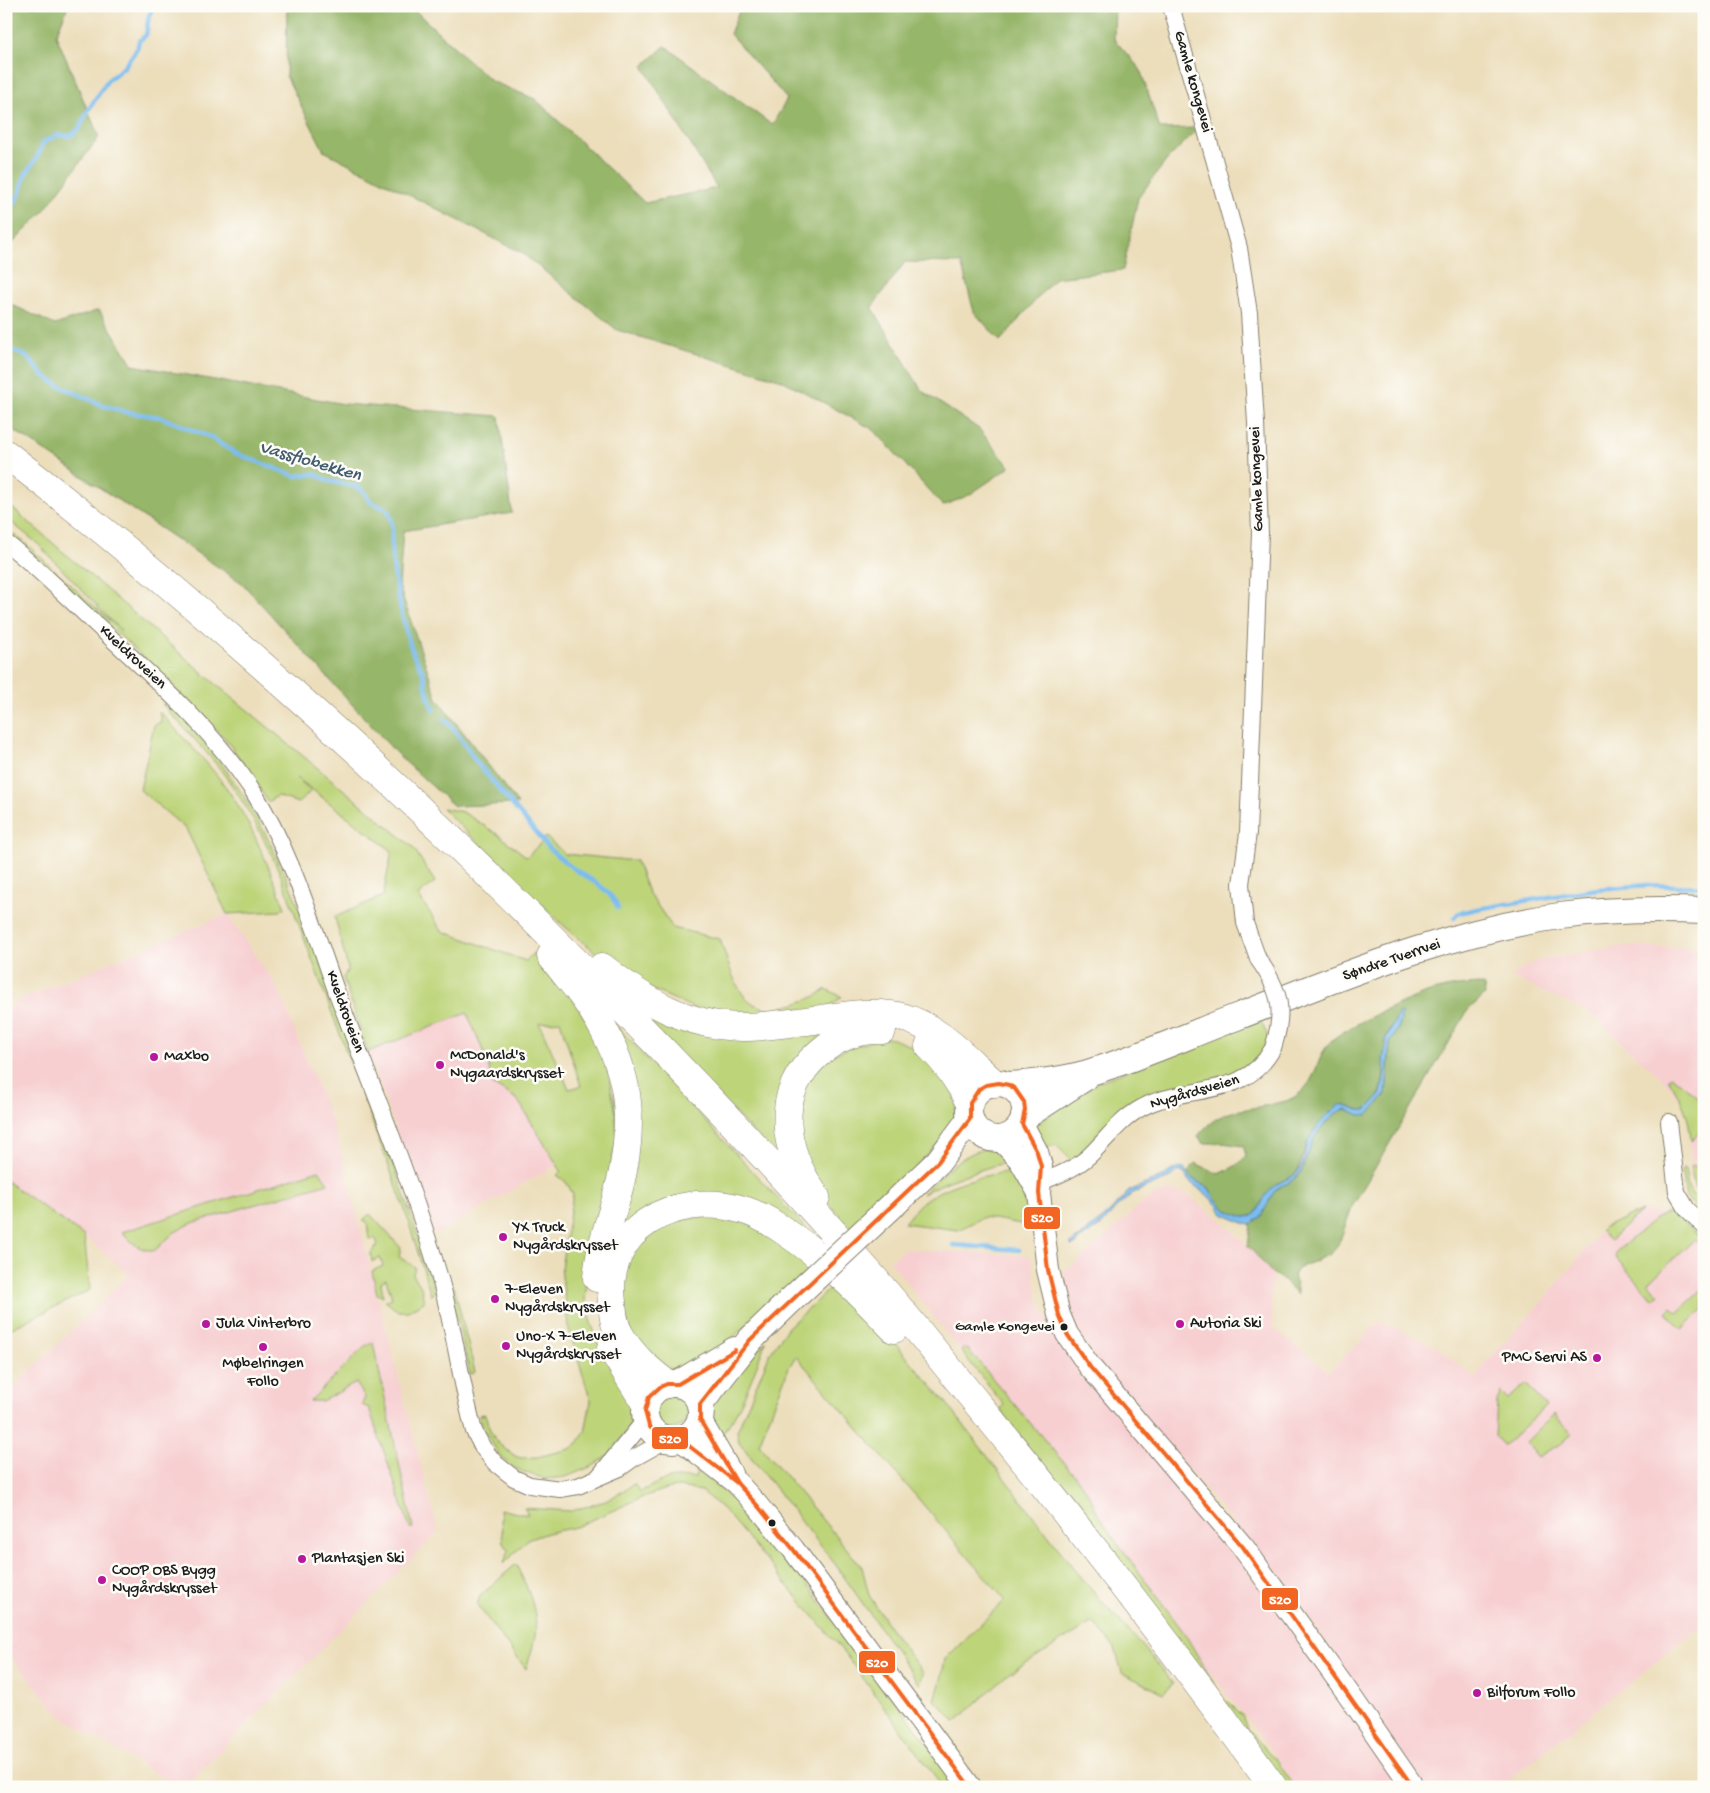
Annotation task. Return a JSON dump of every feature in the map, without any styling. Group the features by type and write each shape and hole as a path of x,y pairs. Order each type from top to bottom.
{"highway":[{"path":"6,454 142,562 306,703 505,890 703,1091 876,1281 1050,1492 1143,1611 1273,1787"},
{"path":"6,466 139,572 297,709 527,926 689,1091 836,1250 948,1384 1037,1493 1260,1787"},
{"path":"505,890 614,977 647,1000 680,1016 711,1024 742,1027 778,1025 858,1014 901,1017 938,1034 1001,1084"},
{"path":"527,926 592,1009 608,1038 623,1073 628,1105 628,1135 623,1172 605,1235 598,1268 596,1296 600,1322 608,1343 646,1411"},
{"path":"876,1281 807,1184 796,1161 787,1122 788,1100 796,1080 810,1061 828,1045 848,1034 874,1030 894,1031 916,1038 929,1046 946,1063 960,1082 970,1110"},
{"path":"673,1384 649,1370 634,1356 619,1334 614,1318 610,1291 612,1270 621,1249 641,1225 659,1214 680,1206 710,1204 740,1209 770,1222 805,1245 846,1279 948,1384"}],"main road":[{"name":"Søndre Tverrvei","path":"1093,1072 1365,969 1453,940 1532,921 1592,913 1633,910 1704,911"},
{"path":"750,1340 724,1357 673,1384 654,1391 646,1411 654,1432 674,1439 692,1432 700,1412 750,1340 938,1162 970,1110 979,1089 1001,1084 1043,1082 1093,1072"},
{"path":"938,1162 994,1138 1008,1136 1016,1131 1023,1121 1093,1072"},
{"path":"1001,1084 1020,1095 1024,1102 1023,1121"},
{"path":"970,1110 977,1130 994,1138"},
{"path":"673,1384 692,1391 700,1412"}],"street":[{"name":"Gamle kongevei","path":"1171,6 1239,248 1249,313 1260,534 1248,833 1241,884 1244,923 1258,959"},
{"name":"Kveldroveien","path":"6,544 47,579 153,677 197,721 234,764 276,834 293,871 411,1189 446,1301 474,1432 483,1448 495,1463 514,1478 530,1484 560,1489 578,1486 598,1478 674,1439"},
{"name":"Nygårdsveien","path":"1038,1186 1068,1171 1088,1158 1111,1131 1128,1116 1149,1104 1176,1096 1219,1088 1242,1080 1256,1070 1273,1048 1280,1017 1280,1005 1272,982 1258,959"},
{"path":"1023,1121 1037,1152 1040,1166 1038,1186 1048,1270 1054,1301 1067,1334 1090,1366 1243,1547 1413,1787"},
{"path":"1669,1122 1677,1192 1687,1209 1704,1226"},
{"path":"994,1138 1020,1160 1038,1186"},
{"path":"598,1478 646,1411"},
{"path":"700,1412 737,1483 793,1549 970,1787"},
{"path":"674,1439 737,1483"}],"shaded area":[{"path":"227,914 277,987 335,1130 438,1532 184,1787 178,1787 62,1717 6,1652 6,1395 129,1274 84,1236 6,1181 6,1013 17,1001"},
{"path":"1621,946 1704,949 1704,1200 1693,1184 1690,1166 1690,1128 1684,1106 1665,1081 1589,1013 1510,976 1538,960"},
{"path":"467,1013 563,1161 434,1235 368,1052"},
{"path":"1174,1191 1189,1196 1214,1215 1242,1240 1273,1274 1274,1280 1270,1289 1273,1328 1329,1372 1380,1323 1391,1326 1438,1348 1476,1379 1482,1367 1547,1296 1604,1227 1642,1211 1676,1215 1704,1241 1704,1623 1500,1787 1423,1787 1317,1629 1221,1508 1095,1358 1083,1341 1072,1311 1063,1271 1075,1264 1146,1200 1157,1193"},
{"path":"904,1249 1031,1256 1038,1301 1056,1337 1075,1366 1155,1457 1249,1573 1403,1787 1297,1787 1265,1742 890,1261"}],"green space":[{"path":"6,6 68,6 56,35 99,137 43,212 6,250"},
{"path":"287,6 410,6 491,81 535,99 645,203 717,188 643,66 665,46 772,125 787,99 730,34 741,6 1115,6 1114,39 1140,69 1160,129 1199,128 1166,161 1138,198 1123,270 1055,278 1000,341 974,312 961,263 905,262 872,307 922,391 979,429 1010,467 969,495 943,506 874,430 782,380 617,330 522,253 324,151 286,76"},
{"path":"6,302 55,325 99,310 133,365 344,404 499,416 512,513 403,531 399,586 437,698 518,804 454,806 398,755 242,583 6,425"},
{"path":"6,506 10,506 205,675 413,847 435,882 418,895 442,931 526,961 533,953 569,993 603,1047 619,1129 589,1265 585,1299 597,1339 633,1407 631,1424 612,1452 595,1465 566,1477 546,1479 526,1473 511,1466 501,1457 486,1434 479,1415 485,1414 496,1441 517,1457 522,1458 537,1457 570,1449 578,1443 585,1432 591,1401 568,1326 561,1268 573,1194 566,1182 557,1175 561,1171 517,1099 492,1084 488,1062 467,1013 368,1052 343,978 348,969 335,917 383,896 392,851 297,778 311,791 298,803 277,796 268,802 247,768 224,737 48,568 6,533 6,529 24,542 121,631 38,544 6,518","holes":["560,1021 581,1086 569,1089 539,1023"]},
{"path":"162,704 171,707 179,714 221,763 245,798 266,834 284,872 316,951 392,1161 435,1292 431,1295 404,1207 281,876 260,832 235,790 216,764"},
{"path":"159,711 212,770 237,804 260,847 285,908 280,911 227,914 186,829 140,790 154,725 161,722"},
{"path":"442,808 463,812 500,836 527,857 546,837 565,854 636,861 648,892 673,928 720,939 729,967 741,992 760,1007 774,1008 791,1005 814,997 826,989 842,997 825,1010 764,1019 705,1013 626,978 562,924"},
{"path":"607,980 671,1020 842,1020 803,1053 796,1177"},
{"path":"1480,984 1484,986 1485,995 1468,1010 1352,1207 1339,1243 1330,1254 1297,1269 1294,1274 1298,1295 1278,1276 1273,1274 1248,1246 1251,1224 1264,1211 1273,1192 1289,1183 1301,1172 1314,1138 1336,1113 1346,1109 1360,1115 1374,1108 1386,1094 1390,1042 1399,1027 1402,1014 1399,1013 1386,1038 1383,1079 1377,1100 1371,1107 1363,1111 1343,1104 1315,1129 1307,1143 1298,1170 1292,1177 1278,1183 1262,1201 1259,1209 1253,1216 1244,1217 1226,1210 1213,1197 1209,1188 1193,1179 1188,1172 1195,1163 1219,1174 1238,1164 1244,1158 1246,1155 1243,1146 1203,1143 1198,1136 1215,1119 1224,1115 1286,1101 1300,1093 1311,1080 1329,1043 1346,1030 1405,1001 1427,993 1440,989"},
{"path":"1260,1019 1269,1039 1265,1051 1233,1077 1145,1097 1117,1115 1073,1162 1056,1145 1042,1147 1034,1125 1098,1082"},
{"path":"612,1021 827,1251 726,1199 613,1250 619,1204"},
{"path":"882,1037 893,1039 924,1051 958,1099 955,1115 942,1139 890,1196 852,1229 826,1201 798,1146 802,1087 824,1057"},
{"path":"1671,1076 1697,1096 1700,1101 1704,1116 1704,1128 1691,1141 1689,1124 1684,1108 1668,1078"},
{"path":"985,1149 993,1149 1003,1154 1006,1162 952,1180 922,1194 958,1161"},
{"path":"1693,1165 1702,1177 1704,1200 1695,1189 1690,1166"},
{"path":"1685,1169 1688,1187 1704,1208 1704,1217 1686,1197 1681,1170"},
{"path":"319,1170 328,1183 192,1223 175,1232 154,1251 136,1245 122,1232"},
{"path":"1007,1172 1018,1182 1024,1195 1026,1225 984,1217 958,1230 904,1223 919,1205 938,1192 972,1179"},
{"path":"6,1181 84,1236 90,1290 6,1331"},
{"path":"1642,1211 1610,1240 1600,1231 1604,1227"},
{"path":"735,1213 819,1262 709,1358 683,1368 667,1369 624,1329 619,1267 656,1223"},
{"path":"370,1214 401,1248 399,1257 415,1267 413,1274 421,1287 424,1302 408,1311 398,1311 385,1301 392,1298 386,1279 381,1282 383,1297 377,1294 372,1271 383,1266 380,1257 372,1262 371,1253 378,1244 375,1238 369,1239 367,1222 363,1220"},
{"path":"1665,1214 1676,1215 1704,1241 1704,1248 1695,1239 1648,1283 1659,1294 1653,1299 1615,1257 1617,1251 1655,1219"},
{"path":"837,1282 861,1304 945,1401 1081,1578 1146,1650 1173,1684 1163,1693 1122,1673 1115,1648 1093,1622 1008,1674 956,1722 935,1700 945,1659 1005,1600 796,1356 789,1367 759,1444 862,1567 869,1595 892,1631 923,1673 920,1685 835,1564 739,1442 737,1431 770,1353 788,1327"},
{"path":"454,1287 475,1372 472,1374 470,1373 450,1289"},
{"path":"1704,1288 1704,1309 1682,1329 1666,1312 1671,1307 1677,1313"},
{"path":"766,1341 734,1417 719,1437 712,1421 712,1410 716,1395"},
{"path":"373,1343 413,1528 410,1528 369,1408 362,1405 365,1397 356,1383 322,1401 310,1401 365,1346"},
{"path":"966,1347 1086,1489 1103,1523 1185,1634 1221,1696 1242,1715 1247,1729 1277,1761 1295,1787 1282,1787 1010,1423 1000,1409 1004,1405 961,1351"},
{"path":"1526,1384 1546,1406 1504,1446 1495,1436 1497,1401 1501,1392 1508,1399"},
{"path":"671,1395 678,1396 683,1400 687,1405 687,1419 683,1424 678,1428 671,1429 664,1428 659,1424 655,1419 654,1412 655,1405 659,1400 664,1396"},
{"path":"1554,1414 1572,1434 1561,1444 1538,1457 1526,1442"},
{"path":"697,1470 702,1471 740,1507 748,1507 961,1787 943,1787 846,1655 724,1510 701,1491 680,1487 670,1488 643,1497 576,1527 547,1533 527,1540 504,1564 508,1550 503,1543 500,1509 521,1514 528,1514 524,1508 571,1511 606,1501 634,1484 640,1492 666,1480 695,1478"},
{"path":"516,1564 531,1598 536,1626 533,1648 526,1669 477,1605 480,1596"}],"water":[{"path":"1399,1013 1402,1014 1399,1026 1390,1042 1386,1094 1368,1115 1360,1115 1346,1109 1336,1113 1314,1138 1301,1172 1289,1183 1281,1186 1274,1192 1261,1217 1251,1224 1243,1223 1223,1214 1206,1194 1189,1181 1184,1173 1178,1171 1170,1178 1133,1193 1115,1209 1103,1224 1077,1241 1077,1244 1071,1246 1071,1243 1104,1218 1129,1191 1179,1168 1184,1169 1193,1179 1209,1188 1214,1197 1226,1210 1244,1217 1253,1216 1270,1190 1299,1170 1309,1139 1327,1115 1343,1104 1359,1110 1366,1110 1381,1094 1385,1072 1383,1058 1386,1038"}],"waterway":[{"path":"6,209 18,198 25,176 38,155 43,142 58,135 70,136 79,129 107,81 124,67 137,49 139,41 146,35 149,17 154,6"},
{"name":"Vassflobekken","path":"6,348 28,358 43,375 58,385 102,405 125,412 160,417 210,437 235,453 295,476 315,474 329,481 360,488 370,502 385,508 389,513 392,523 392,555 403,617 409,641 422,670 429,701 434,710"},
{"name":"Vassflobekken","path":"444,719 459,735 479,765 549,848 570,866 606,891 618,908"},
{"path":"1454,918 1459,913 1477,909 1597,889 1648,885 1704,887"},
{"path":"953,1245 1019,1250"}],"transit line":[{"name":"520","path":"737,1483 700,1420 700,1404 750,1340 938,1162 970,1119 970,1103 979,1089 986,1085 999,1083 1009,1085 1015,1089 1024,1102 1025,1110 1022,1124 1037,1152 1041,1166 1039,1193 1048,1270 1059,1315 1067,1334 1090,1367 1243,1547 1413,1787"},
{"name":"520","path":"735,1350 678,1384 667,1384 660,1387 649,1397 645,1411 649,1426 660,1437 680,1439 737,1483 757,1505 793,1549 970,1787"}],"place":[{"name":"Maxbo","path":"154,1057"},
{"name":"McDonald's Nygaardskrysset","path":"440,1065"},
{"name":"YX Truck Nygårdskrysset","path":"503,1237"},
{"name":"7-Eleven Nygårdskrysset","path":"495,1299"},
{"name":"Jula Vinterbro","path":"206,1324"},
{"name":"Autoria Ski","path":"1180,1324"},
{"name":"Gamle Kongevei","path":"1064,1327"},
{"name":"Uno-X 7-Eleven Nygårdskrysset","path":"506,1346"},
{"name":"Møbelringen Follo","path":"263,1347"},
{"name":"PMC Servi AS","path":"1597,1358"},
{"name":"Plantasjen Ski","path":"302,1559"},
{"name":"COOP OBS Bygg Nygårdskrysset","path":"102,1580"},
{"name":"Bilforum Follo","path":"1477,1693"}]}
